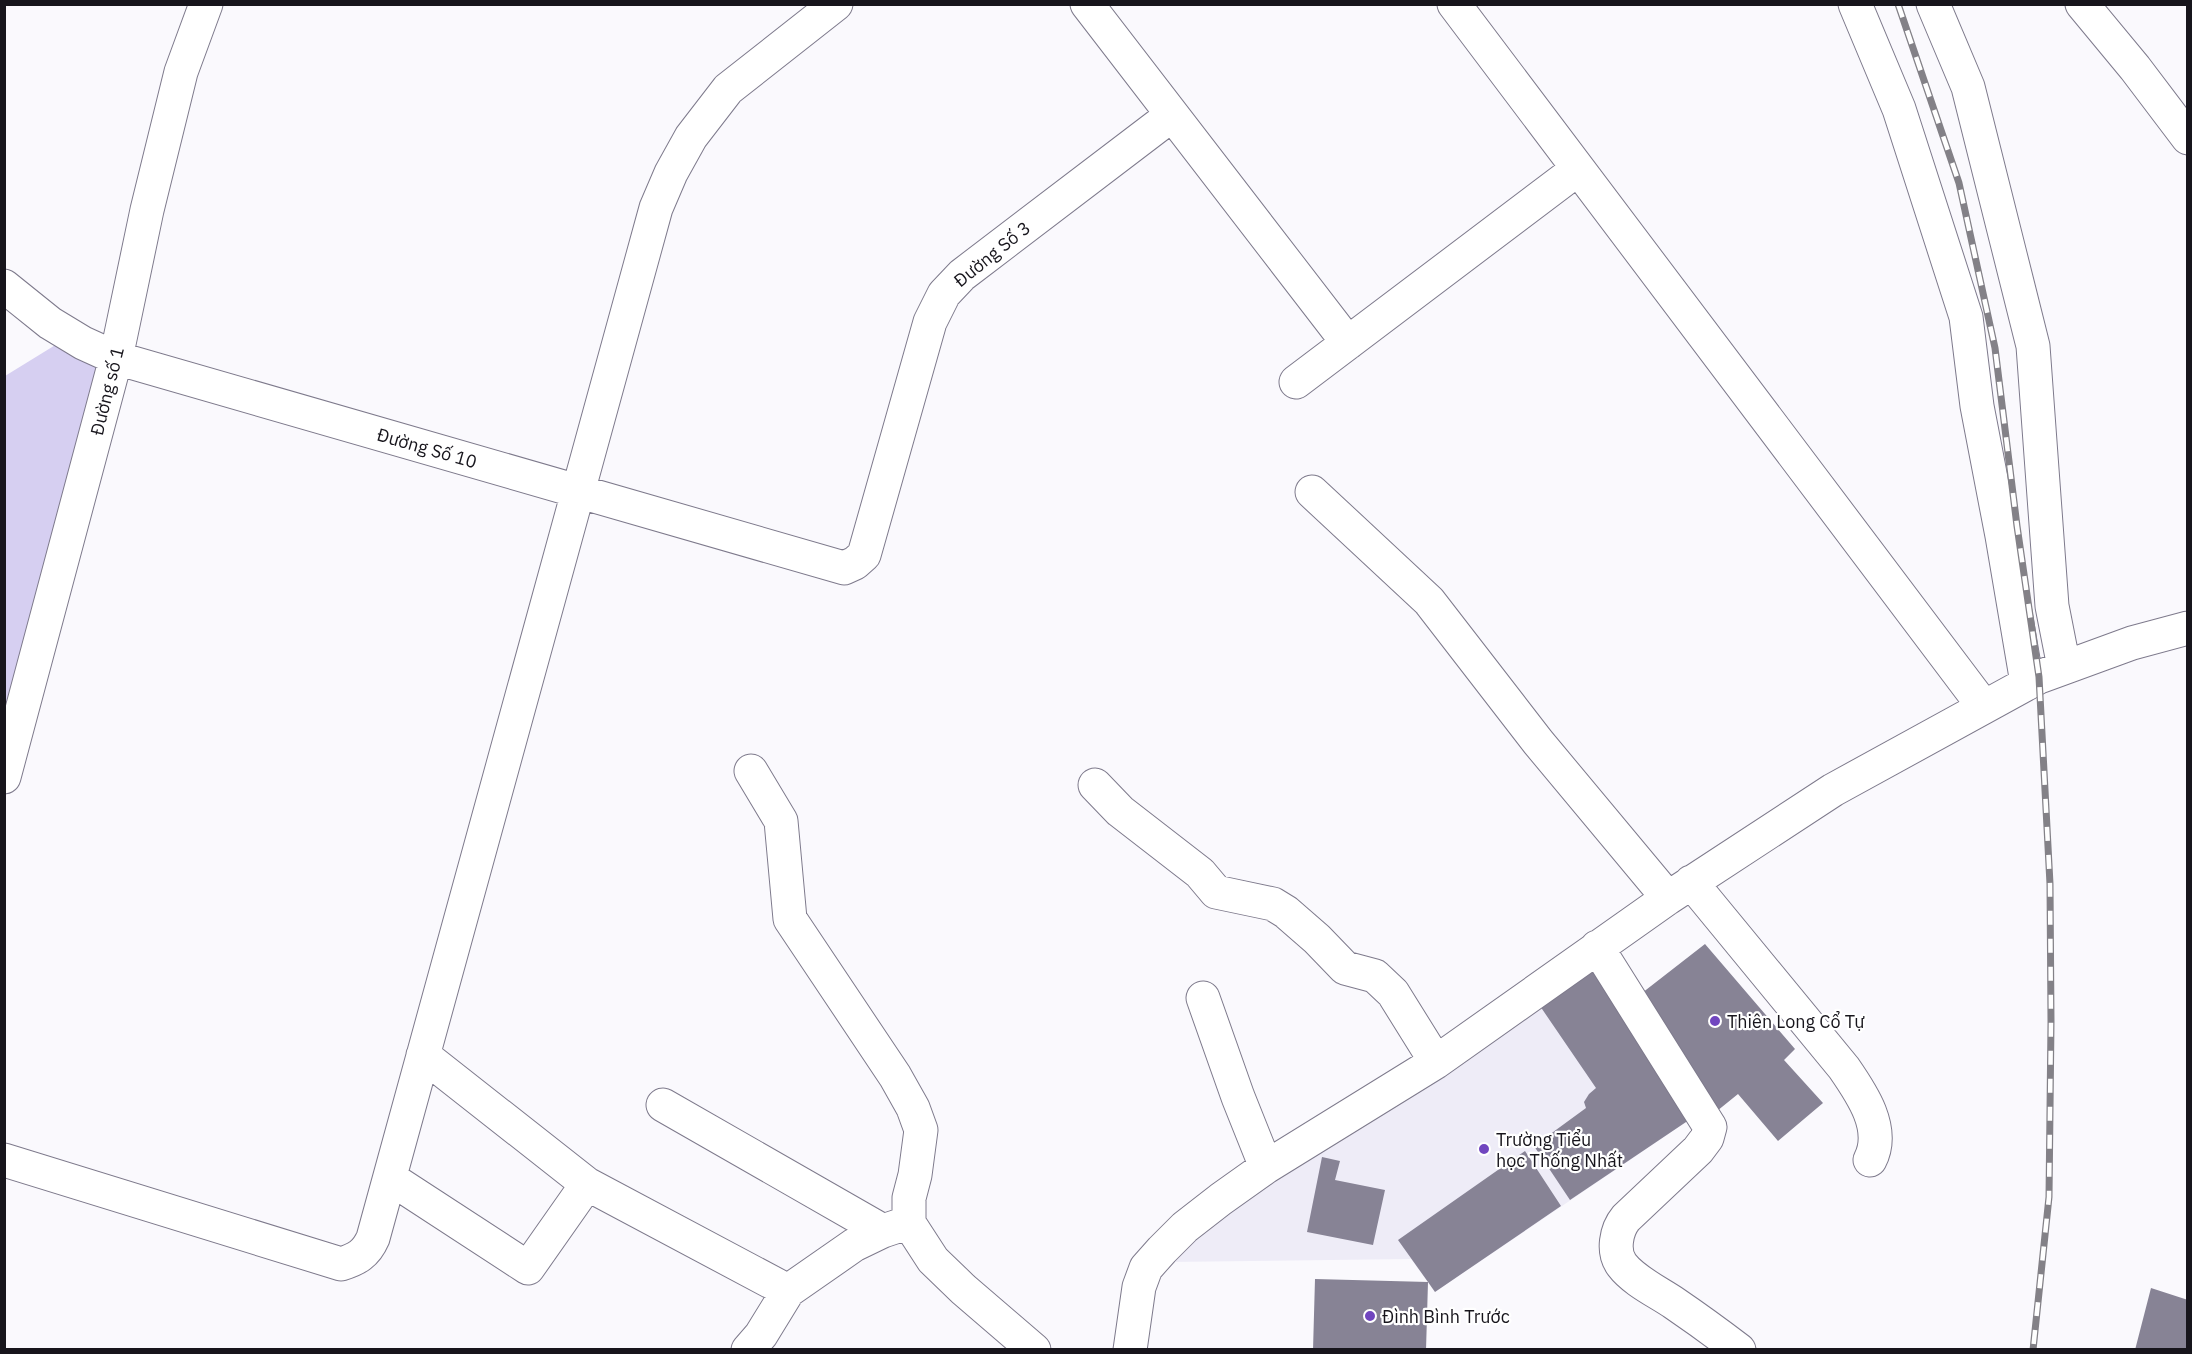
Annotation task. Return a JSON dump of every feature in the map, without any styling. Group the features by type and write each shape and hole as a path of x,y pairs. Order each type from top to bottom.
{"street":[{"name":"Đường số 1","path":"4,777 116,358 147,210 181,72 206,4"},
{"path":"4,1160 341,1264 357,1260 368,1250 390,1178 656,208 671,173 691,137 728,89 836,4"},
{"path":"1087,4 1348,343"},
{"path":"1454,4 1983,707"},
{"path":"1855,4 1899,109 1966,317 1977,406 2027,684"},
{"path":"1933,4 1968,87 2033,346 2052,606 2064,667"},
{"path":"2082,4 2135,68 2187,138"},
{"name":"Đường Số 3","path":"864,555 930,322 944,294 962,275 1172,115"},
{"path":"1296,382 1578,169"},
{"name":"Đường Số 10","path":"4,286 50,323 83,343 116,358 843,568 855,563 864,555"},
{"path":"1312,492 1429,601 1538,742 1844,1068 1871,1116 1876,1149 1870,1160"},
{"path":"1130,1350 1139,1287 1146,1268 1185,1227 1266,1167 1436,1062 1679,890 1833,790 1983,707 2064,667 2132,643 2187,628"},
{"path":"748,1350 761,1335 788,1292 854,1245 896,1227 909,1198 915,1175 921,1130 913,1108 895,1076 790,919 781,820 751,771"},
{"path":"1095,785 1120,811 1200,873 1216,892 1273,904 1286,912 1317,939 1345,968 1375,976 1393,993 1436,1062"},
{"path":"1598,947 1710,1127 1707,1138 1698,1150 1620,1225 1616,1252 1621,1265 1641,1281 1739,1350"},
{"path":"1203,998 1266,1167"},
{"path":"423,1055 587,1184 788,1292"},
{"path":"663,1105 896,1227 1034,1350"},
{"path":"390,1178 528,1268 587,1184"}],"shaded area":[{"path":"57,344 68,354 99,366 5,722 5,376"},
{"name":"Trường Tiểu học Thống Nhất","path":"1593,968 1689,1120 1435,1292 1411,1259 1169,1262 1213,1223 1274,1179"}],"building":[{"name":"Thiên Long Cổ Tự","path":"1705,944 1795,1049 1784,1060 1823,1103 1778,1141 1738,1094 1717,1111 1642,993"},
{"path":"1593,968 1689,1120 1570,1200 1534,1146 1586,1108 1584,1102 1596,1088 1540,1006"},
{"path":"1525,1151 1561,1206 1435,1292 1398,1240"},
{"path":"1322,1157 1340,1161 1335,1180 1385,1190 1373,1245 1307,1232"},
{"name":"Đình Bình Trước","path":"1315,1279 1428,1282 1426,1350 1313,1350"},
{"path":"2151,1288 2188,1300 2188,1350 2135,1350"}],"railway":[{"path":"1898,4 1959,183 1995,348 2039,677 2050,884 2051,1022 2049,1197 2033,1350"}],"place":[{"name":"Thiên Long Cổ Tự","path":"1715,1021"},
{"name":"Trường Tiểu học Thống Nhất","path":"1484,1149"},
{"name":"Đình Bình Trước","path":"1370,1316"}]}
